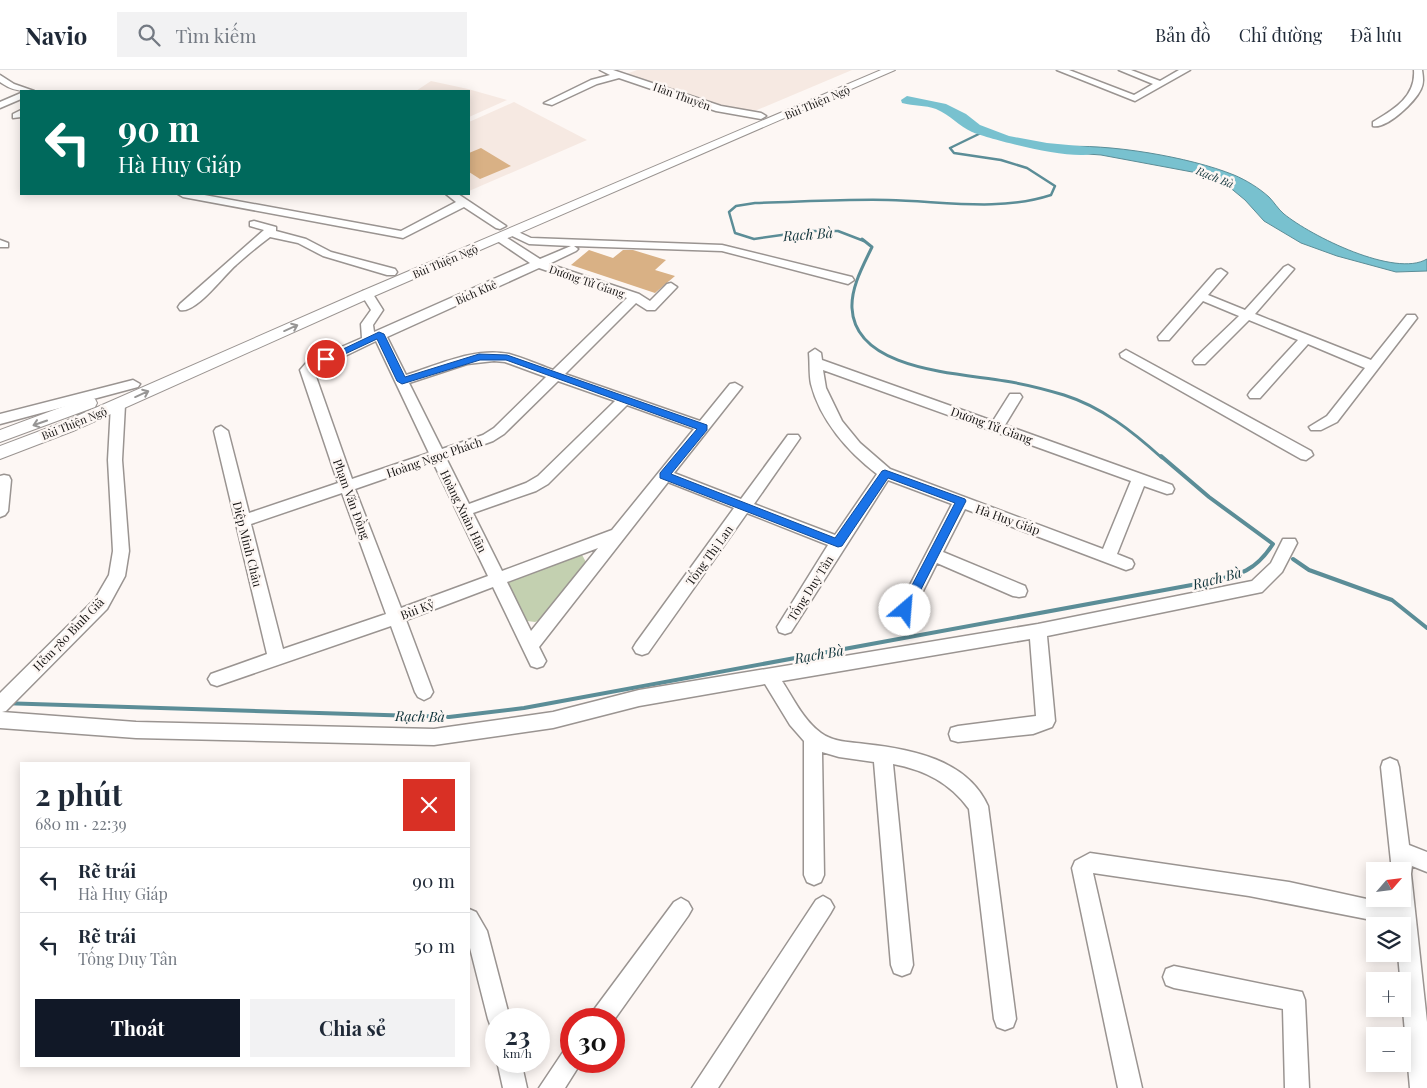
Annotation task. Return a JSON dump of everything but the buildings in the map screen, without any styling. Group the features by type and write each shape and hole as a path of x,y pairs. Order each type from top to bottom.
{"main road":[{"name":"Bùi Thiện Ngộ","path":"738,130 761,116 868,70"},
{"name":"Bùi Thiện Ngộ","path":"0,453 118,405 501,232 881,71"},
{"name":"Bùi Thiện Ngộ","path":"0,436 50,419 391,272 501,232"}],"street":[{"name":"Hàn Thuyên","path":"604,70 719,109 761,116"},
{"path":"549,103 594,82 633,70"},
{"path":"1061,70 1135,98 1186,70"},
{"path":"1123,70 1161,84"},
{"path":"1376,124 1408,103 1419,79 1418,70"},
{"path":"0,78 11,86 25,90"},
{"path":"0,90 11,86"},
{"path":"0,105 20,96"},
{"path":"188,195 403,235 465,202"},
{"path":"453,195 465,202 501,232 529,241 722,248 848,280"},
{"path":"184,307 208,288 231,263 272,229 254,224"},
{"name":"Dương Tử Giang","path":"501,232 539,264 635,298 652,306 671,287"},
{"path":"268,233 302,241 328,254 391,272"},
{"name":"Bích Khê","path":"374,337 572,249"},
{"path":"1200,361 1247,315 1288,269"},
{"path":"1164,337 1221,273"},
{"path":"367,294 377,310 373,319 367,324 374,337"},
{"path":"1201,296 1373,366"},
{"name":"Hoàng Ngọc Phách","path":"243,520 347,487 488,438 498,431 556,376 635,298"},
{"path":"1316,427 1332,419 1411,318"},
{"name":"Hoàng Xuân Hãn","path":"374,337 402,381 537,661"},
{"name":"Phạm Văn Đồng","path":"374,337 312,365 307,370 347,487 424,692"},
{"path":"1255,395 1306,339"},
{"path":"1126,354 1306,455"},
{"path":"402,381 479,357 507,358 704,428"},
{"name":"Dương Tử Giang","path":"816,358 997,427 1167,488"},
{"name":"Hà Huy Giáp","path":"816,358 819,387 834,418 868,461 885,473 1126,564"},
{"name":"Bùi Thiện Ngộ","path":"0,419 133,384"},
{"path":"529,646 616,534 704,428 735,387"},
{"path":"997,427 1015,397"},
{"path":"464,511 531,487 543,480 624,400"},
{"name":"Hẻm 780 Bình Giã","path":"0,704 100,604 117,576 121,551 115,460 118,405"},
{"name":"Diệp Minh Châu","path":"221,431 276,657"},
{"name":"Tống Thị Lan","path":"642,648 793,438"},
{"name":"Tống Duy Tân","path":"785,627 885,473"},
{"path":"664,475 838,543"},
{"path":"1108,556 1138,479"},
{"path":"0,511 4,480"},
{"path":"905,610 961,501"},
{"name":"Bùi Kỷ","path":"216,679 396,617 616,534"},
{"path":"0,720 136,730 434,736 553,720 639,698 1038,631 1256,587 1271,576 1285,557 1289,543"},
{"path":"933,555 1020,591"},
{"path":"958,734 1033,726 1046,721 1038,631"},
{"path":"770,676 813,738 836,748 915,759 958,782 970,793 978,806 1005,1019"},
{"path":"813,738 814,875"},
{"path":"883,754 902,965"},
{"path":"1390,767 1401,862"},
{"path":"1400,851 1427,862"},
{"path":"1130,1088 1082,868 1090,863 1200,879 1366,908 1402,917"},
{"path":"704,1088 823,907"},
{"path":"609,1008 681,908"},
{"path":"470,921 476,931 496,1008"},
{"path":"1410,962 1422,1088"},
{"path":"1174,976 1294,1000 1295,1079 1297,1088"},
{"path":"512,1073 514,1088"},
{"path":"551,1088 562,1073"}],"shaded area":[{"path":"637,70 852,70 750,113 725,109 626,74"},
{"path":"431,81 468,89 507,100 470,117 470,90 418,90"},
{"path":"514,102 587,140 470,191 470,122"}],"green space":[{"path":"581,553 587,564 540,620 535,622 527,621 506,585 515,577"}],"water":[{"path":"1078,146 1124,149 1172,157 1216,168 1243,179 1261,190 1284,214 1313,233 1333,243 1375,259 1395,263 1413,263 1427,259 1427,271 1396,272 1337,256 1301,243 1264,221 1245,200 1222,181 1203,174 1101,155 1060,152 1059,147"}],"waterway":[{"name":"Rạch Bà","path":"907,100 942,107 955,113 975,128 1004,139 1047,147 1090,151"},
{"name":"Rạch Bà","path":"864,241 838,231 810,231 754,239 735,233 729,212 736,206 755,203 871,200 991,204 1011,203 1051,195 1055,186 1027,168 1001,160 954,153 950,148 985,131"},
{"name":"Rạch Bà","path":"862,239 872,247 861,269 853,292 852,308 858,329 871,345 890,357 913,365 938,371 1005,381 1078,400 1116,421 1162,458"},
{"name":"Rạch Bà","path":"0,703 449,717 524,708 1197,584 1241,573 1257,563 1273,544 1209,497 1161,456"},
{"path":"1293,559 1309,570 1392,600 1427,628"}],"route":[{"path":"326,359 379,334 402,381 479,357 507,358 704,428 664,475 838,543 885,473 961,501 905,610"}]}
